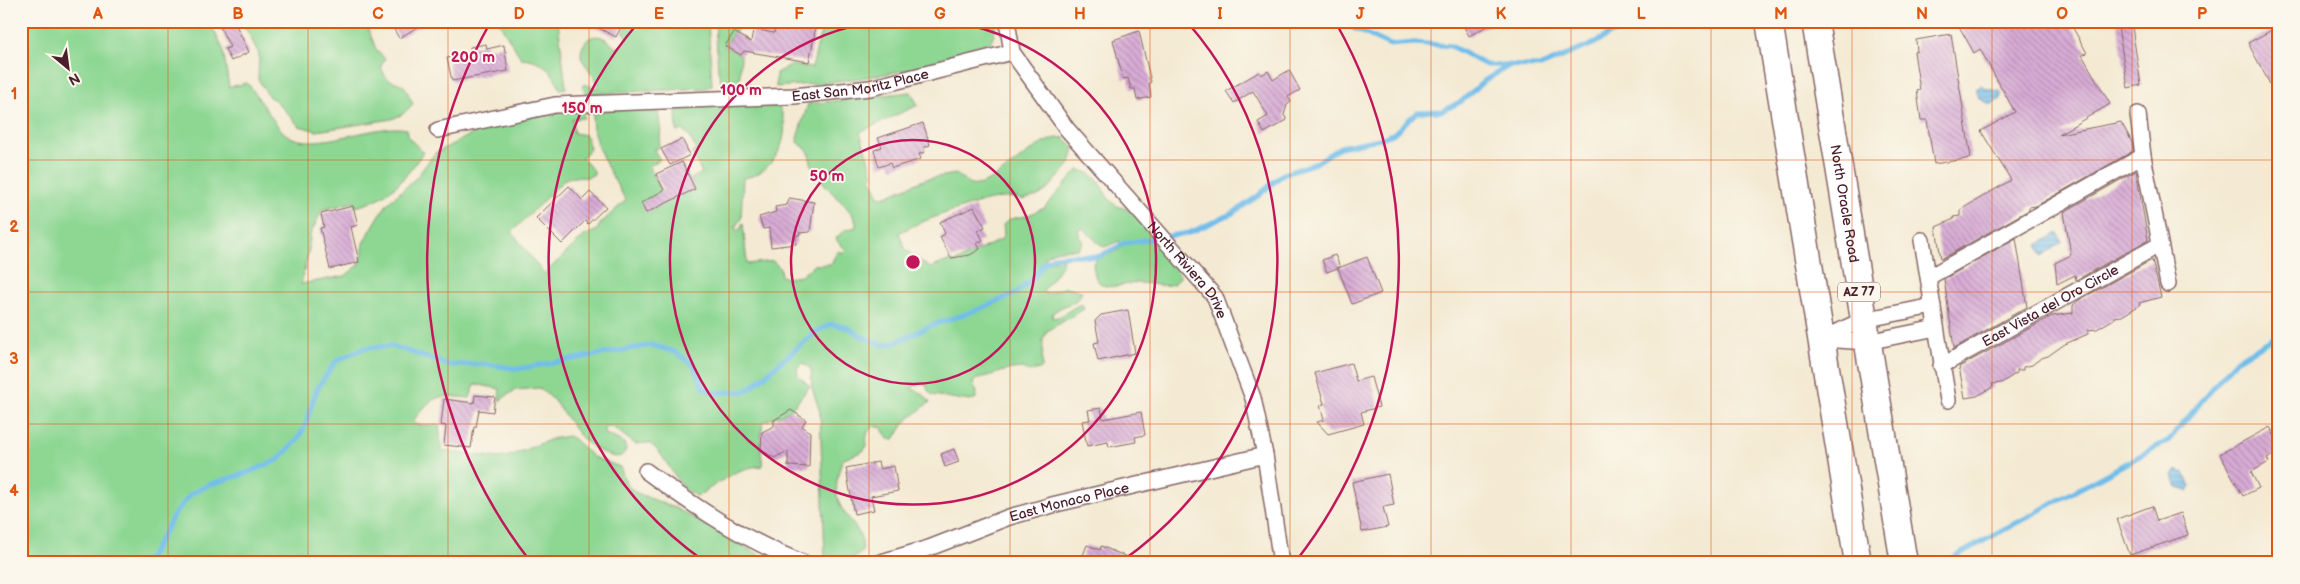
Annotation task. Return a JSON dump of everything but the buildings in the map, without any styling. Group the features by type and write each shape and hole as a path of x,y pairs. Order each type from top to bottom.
{"highway":[{"path":"1768,21 1858,563"},
{"name":"North Oracle Road","path":"1815,21 1904,563"}],"street":[{"name":"North Riviera Drive","path":"1006,21 1012,52 1067,129 1215,297 1253,398 1265,455 1281,563"},
{"name":"East San Moritz Place","path":"438,130 555,105 794,96 870,88 1012,52"},
{"path":"2138,114 2143,156 2168,284"},
{"path":"1929,277 2143,156"},
{"path":"1922,240 1948,400"},
{"name":"East Vista del Oro Circle","path":"1941,366 2159,245"},
{"path":"1821,339 1865,331 1933,306"},
{"path":"1821,339 1865,331 1936,328"},
{"name":"East Monaco Place","path":"878,563 929,548 1009,517 1047,506 1265,455"},
{"path":"646,471 685,500 770,550 804,563"}],"green space":[{"path":"21,21 209,21 223,49 229,87 247,83 277,125 287,135 299,140 313,141 394,128 407,129 409,138 423,152 417,162 395,187 377,199 355,207 354,202 322,210 310,235 309,249 301,284 345,276 359,265 363,254 363,243 381,213 388,203 416,178 435,153 480,130 547,113 583,112 584,118 572,119 574,133 586,135 590,149 582,158 594,171 594,174 587,177 565,179 512,232 544,274 584,236 597,230 600,224 626,200 602,156 597,142 593,129 593,118 596,111 657,107 661,129 659,147 654,150 660,160 649,166 667,202 694,189 691,179 702,173 692,153 696,149 689,136 683,130 677,132 676,110 679,107 764,103 779,107 783,118 783,141 779,152 764,169 754,175 743,178 741,219 735,227 738,232 743,223 747,264 773,261 780,268 781,276 787,278 801,276 814,265 831,264 837,252 844,252 846,250 836,238 845,230 856,227 855,220 850,212 817,175 811,164 809,152 798,142 797,138 808,104 911,92 918,105 860,132 873,175 870,178 879,196 884,197 926,179 956,174 970,185 980,184 992,179 1042,144 1054,139 1065,138 1074,148 1070,164 1047,190 1038,196 1021,200 1013,198 981,202 923,222 899,233 906,250 930,268 951,260 953,263 1002,239 1004,234 1003,225 1010,219 1026,216 1044,208 1078,170 1096,178 1113,203 1130,211 1144,224 1180,276 1171,285 1139,283 1112,287 1104,286 1097,280 1093,263 1122,247 1119,241 1105,247 1083,228 1078,231 1083,243 1078,249 1060,250 1048,254 1045,257 1048,263 1060,257 1063,259 1061,266 1043,291 1045,294 1066,287 1082,291 1080,296 1073,302 1056,310 1052,314 1053,318 1061,316 1082,304 1084,309 1047,331 1043,339 1042,368 1028,372 1023,368 1011,369 977,379 973,383 977,392 976,398 970,401 933,395 929,392 925,383 914,386 912,389 923,394 930,402 906,421 894,439 888,439 881,427 875,426 868,432 867,446 863,451 842,460 838,474 838,499 844,512 861,537 862,544 862,552 854,558 825,559 820,412 812,388 811,369 803,363 797,368 798,376 810,386 790,411 763,422 760,445 763,466 744,469 697,496 683,487 662,456 649,443 635,444 614,428 608,426 604,429 604,433 624,443 626,449 624,453 619,457 611,456 591,446 578,433 552,399 539,388 515,390 499,401 500,389 475,384 470,398 444,397 433,400 413,422 417,425 439,425 442,451 499,458 552,439 568,436 574,439 593,457 620,467 627,485 637,493 675,508 774,563 21,563"},
{"path":"242,21 365,21 376,49 385,59 381,66 385,76 405,87 413,104 403,114 392,119 317,131 299,126 275,100 269,97 258,79 259,54"},
{"path":"498,21 558,21 566,88 560,89 554,76 540,63 521,58"},
{"path":"630,21 708,21 712,85 706,88 587,94 582,87 584,84 595,88 598,87 598,83 581,58 583,46 590,38 599,36 608,40 615,48 621,46 627,40 624,31"},
{"path":"715,21 738,21 736,33 734,32 725,46 741,55 739,90 723,89 718,70"},
{"path":"816,21 995,21 995,30 992,40 986,48 969,57 898,72 776,87 776,73 791,65 812,68 823,23"}],"water":[{"path":"1982,85 1985,88 2001,92 2001,99 1990,105 1979,98 1976,89"},
{"path":"2058,233 2062,242 2042,256 2037,245"},
{"path":"2176,470 2184,473 2191,486 2188,491 2177,488 2173,475"}],"waterway":[{"path":"1338,21 1390,45 1414,43 1451,46 1486,65 1541,66 1593,44 1632,21"},
{"path":"143,563 150,557 174,515 191,494 211,484 247,473 278,460 298,439 305,426 317,389 336,361 364,348 392,346 449,365 485,364 518,369 652,345 675,352 693,364 704,388 714,393 747,391 817,331 832,324 849,328 861,336 883,345 894,343 930,326 980,309 1016,293 1034,278 1043,264 1053,257 1074,255 1098,257 1125,243 1189,233 1233,213 1258,196 1283,174 1316,163 1340,147 1379,139 1393,134 1417,112 1442,111 1462,101 1484,81 1510,65"},
{"path":"1943,563 2169,440 2236,360 2279,335"}]}
